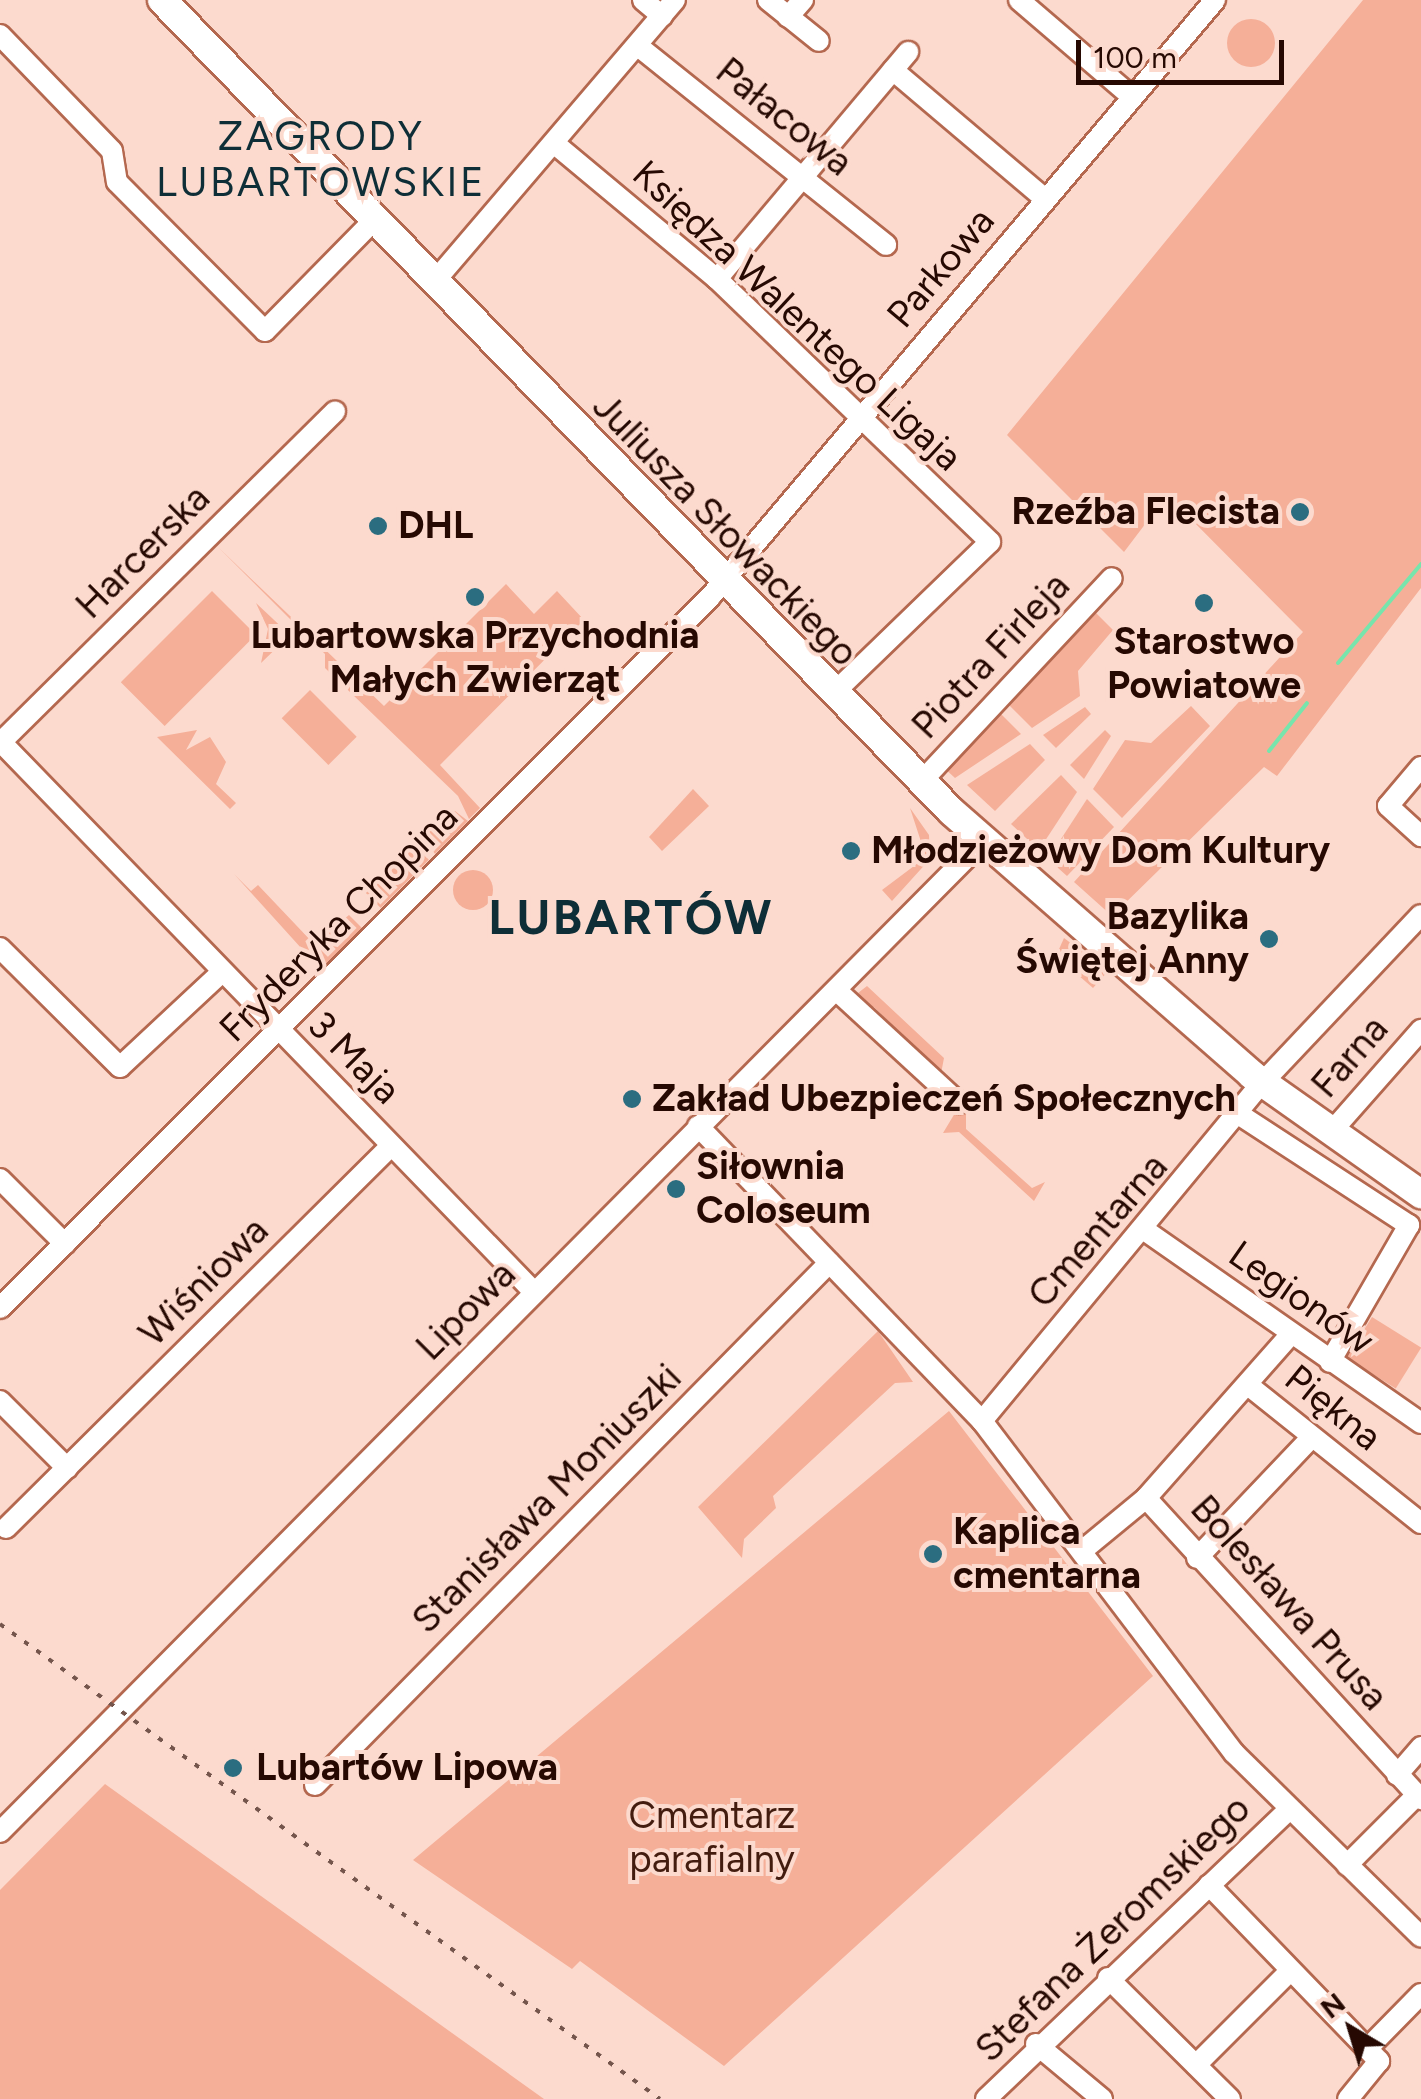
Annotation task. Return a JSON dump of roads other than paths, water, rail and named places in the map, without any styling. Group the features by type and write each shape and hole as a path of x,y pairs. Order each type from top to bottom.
{"main road":[{"name":"Juliusza Słowackiego","path":"162,0 723,583 921,782 1262,1083 1421,1194"}],"street":[{"path":"434,282 668,8 642,0"},
{"path":"768,0 819,41"},
{"path":"788,17 803,0"},
{"path":"1019,0 1132,97"},
{"name":"Parkowa","path":"723,583 1215,0"},
{"path":"0,35 112,151 116,182 265,332 374,220"},
{"name":"Pałacowa","path":"638,46 886,245"},
{"path":"716,279 908,52"},
{"path":"886,78 1045,199"},
{"name":"Księdza Walentego Ligaja","path":"555,144 716,279 858,423 990,542 846,682"},
{"name":"Harcerska","path":"1,741 335,412"},
{"name":"Piotra Firleja","path":"921,782 1112,578"},
{"name":"Fryderyka Chopina","path":"0,1308 280,1034 723,583"},
{"name":"3 Maja","path":"1,741 280,1034 534,1292"},
{"path":"1421,767 1388,806 1421,836"},
{"name":"Lipowa","path":"0,1832 984,840"},
{"name":"Cmentarna","path":"982,1421 1240,1115 1262,1083 1420,919"},
{"path":"0,948 120,1067 222,972"},
{"path":"836,990 959,1103"},
{"name":"Farna","path":"1332,1131 1421,1030"},
{"path":"1240,1115 1409,1226 1330,1362"},
{"path":"698,1126 982,1421 1222,1738 1288,1810 1421,1938"},
{"name":"Wiśniowa","path":"6,1528 391,1146"},
{"path":"0,1179 65,1244"},
{"name":"Legionów","path":"1143,1229 1421,1423"},
{"name":"Stanisława Moniuszki","path":"316,1784 829,1262"},
{"path":"1083,1550 1146,1498 1290,1335"},
{"name":"Piękna","path":"1248,1385 1421,1523"},
{"path":"0,1401 66,1468"},
{"path":"1197,1558 1311,1438"},
{"name":"Bolesława Prusa","path":"1146,1498 1419,1797"},
{"path":"1398,1775 1421,1748"},
{"path":"1347,1865 1419,1797"},
{"name":"Stefana Żeromskiego","path":"986,2099 1036,2044 1288,1810"},
{"path":"1209,1885 1367,2050 1379,2070 1348,2099"},
{"path":"1196,2064 1290,1970"},
{"path":"1108,1978 1230,2099"},
{"path":"1367,2050 1421,1994"},
{"path":"1036,2044 1102,2099"}],"waterway":[{"path":"1338,663 1421,564"},
{"path":"1269,751 1307,703"}],"railway":[{"path":"0,1624 660,2099"}],"place":[{"name":"Rzeźba Flecista","path":"1300,512"},
{"name":"DHL","path":"378,526"},
{"name":"Lubartowska Przychodnia Małych Zwierząt","path":"475,597"},
{"name":"Starostwo Powiatowe","path":"1204,603"},
{"name":"Młodzieżowy Dom Kultury","path":"851,851"},
{"name":"Bazylika Świętej Anny","path":"1269,939"},
{"name":"Zakład Ubezpieczeń Społecznych","path":"632,1099"},
{"name":"Siłownia Coloseum","path":"676,1189"},
{"name":"Kaplica cmentarna","path":"933,1554"},
{"name":"Lubartów Lipowa","path":"233,1768"}],"district":[{"name":"ZAGRODY LUBARTOWSKIE","path":"321,159"},
{"name":"LUBARTÓW","path":"631,918"}],"park label":[{"name":"Cmentarz parafialny","path":"712,1838"}]}
